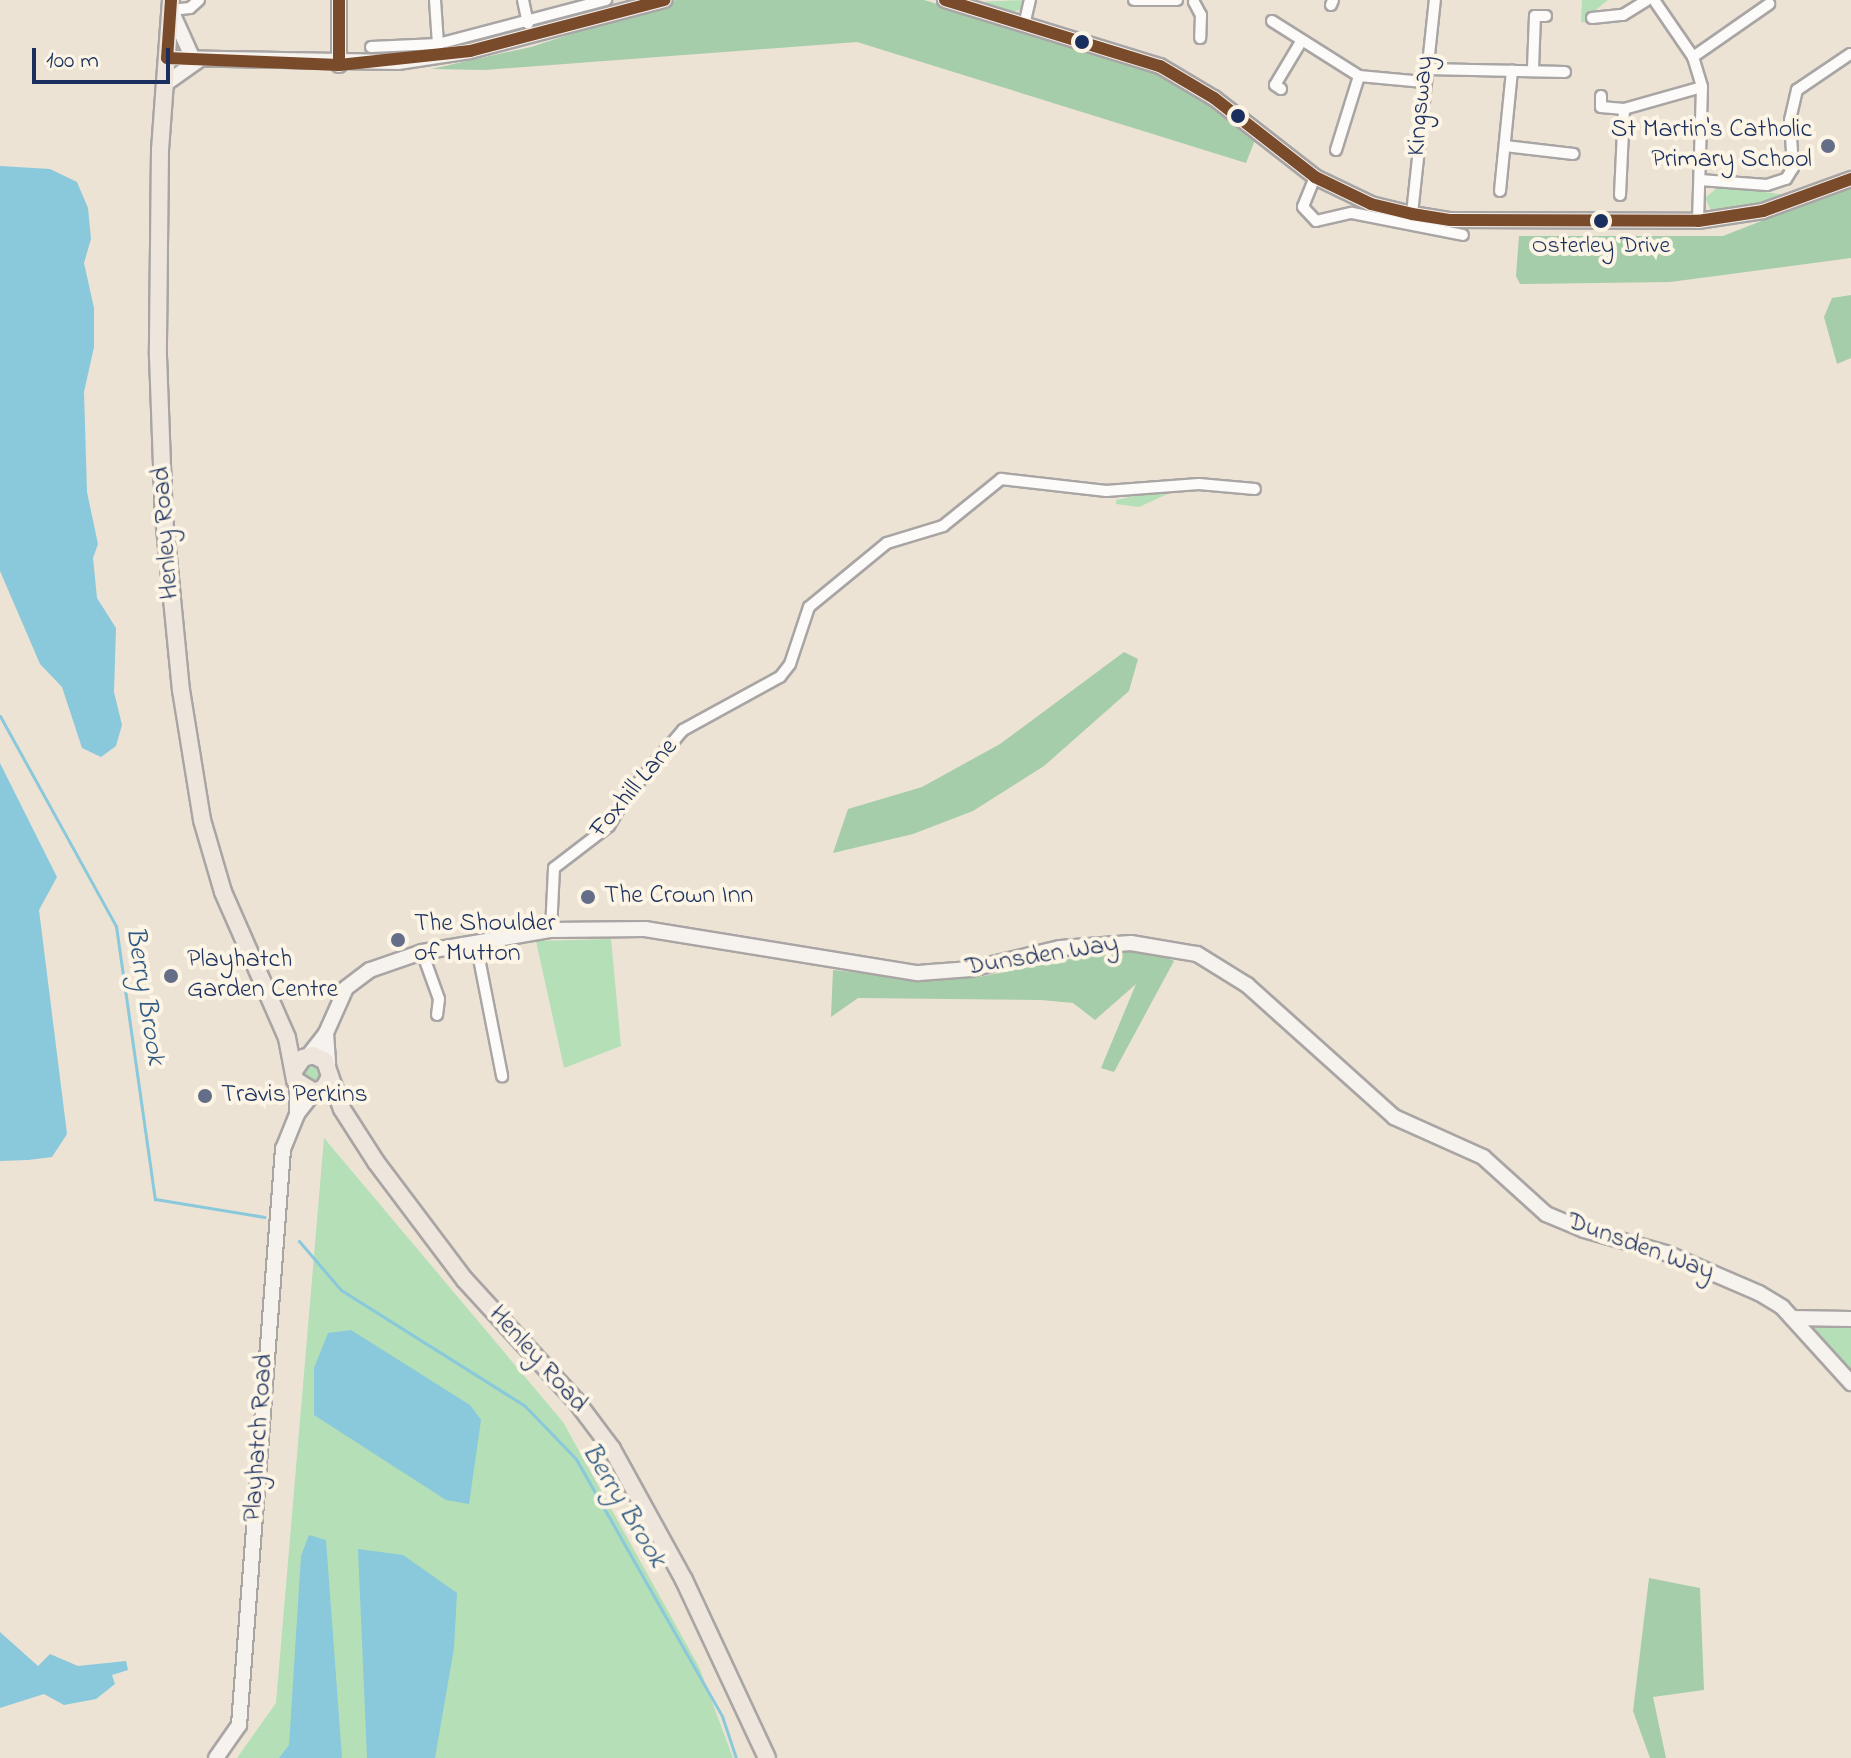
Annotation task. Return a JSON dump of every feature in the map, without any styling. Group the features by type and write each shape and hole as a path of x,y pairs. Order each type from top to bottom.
{"main road":[{"name":"Henley Road","path":"171,5 165,84 158,356 164,517 181,690 202,820 223,892 287,1038 295,1077 342,1109"},
{"name":"Henley Road","path":"287,1038 329,1070 342,1109 465,1280 576,1401 612,1449 684,1580 767,1758"},
{"path":"295,1077 308,1056"},
{"path":"314,1092 329,1070"}],"street":[{"path":"171,5 190,8 199,0"},
{"path":"339,0 339,65"},
{"path":"435,0 438,44"},
{"path":"523,0 528,23"},
{"path":"371,47 438,44 528,23 603,0"},
{"path":"167,58 339,65 470,51 664,0"},
{"path":"945,0 1025,21 1139,57 1188,80 1315,177 1371,204 1412,214 1451,220 1698,221 1790,203 1851,179"},
{"path":"1025,21 1030,0"},
{"path":"1134,0 1198,1 1200,38"},
{"name":"Kingsway","path":"1412,214 1435,0"},
{"path":"1599,15 1623,15 1647,0"},
{"path":"1654,0 1693,57 1702,87 1698,221"},
{"path":"171,5 196,59"},
{"path":"1693,57 1760,5"},
{"path":"1533,68 1539,14"},
{"path":"1272,21 1359,76 1424,82"},
{"path":"1276,86 1302,40"},
{"path":"1700,180 1767,185 1786,179 1793,168 1790,120 1797,90 1842,54"},
{"path":"165,84 196,59"},
{"path":"1426,69 1512,71 1533,68 1565,72"},
{"path":"1500,191 1512,71"},
{"path":"1336,150 1359,76"},
{"path":"1599,103 1624,109 1702,87"},
{"path":"1620,195 1624,109"},
{"path":"1505,146 1569,157"},
{"path":"1315,177 1303,207 1316,221 1352,213 1457,236"},
{"name":"Foxhill Lane","path":"551,930 554,868 609,826 626,797 683,730 780,677 816,599 887,543 943,526 1001,479 1106,491 1199,484 1255,489"},
{"name":"Dunsden Way","path":"308,1056 326,1033 341,996 358,977 422,952 551,930 645,929 918,973 971,969 1060,948 1131,943 1197,954 1247,985 1394,1117 1483,1157 1546,1214 1597,1234 1666,1253 1759,1293 1792,1318 1851,1383"},
{"path":"476,943 502,1076"},
{"path":"422,952 439,999 437,1015"},
{"name":"Dunsden Way","path":"326,1033 329,1070"},
{"name":"Playhatch Road","path":"216,1758 239,1725 280,1169 297,1114 295,1077"},
{"name":"Playhatch Road","path":"297,1114 314,1092"},
{"path":"1792,1318 1851,1319"}],"green space":[{"path":"676,0 924,0 1154,71 1216,107 1255,140 1246,163 857,42 485,70 431,69 531,47"},
{"path":"1027,0 1021,10 1010,12 978,2"},
{"path":"1582,0 1608,0 1592,13 1592,23 1581,22"},
{"path":"1851,186 1851,258 1670,282 1520,284 1516,276 1519,236 1723,236"},
{"path":"1717,188 1797,196 1712,212 1705,198"},
{"path":"1851,295 1851,358 1837,364 1824,317 1832,298"},
{"path":"1167,489 1174,491 1139,507 1116,504 1116,500"},
{"path":"1124,652 1138,659 1129,691 1044,766 973,811 913,834 833,853 848,809 922,787 1000,744"},
{"path":"611,939 621,1046 564,1068 536,941"},
{"path":"1141,945 1174,961 1114,1072 1101,1068 1136,984 1095,1020 1073,1003 1041,1000 858,998 831,1017 833,970 925,980 979,977"},
{"path":"312,1063 319,1066 322,1073 319,1080 312,1083 305,1080 302,1073 305,1066"},
{"path":"324,1138 563,1422 699,1667 733,1758 237,1758 276,1703"},
{"path":"1851,1326 1851,1374 1809,1328"},
{"path":"1649,1578 1700,1588 1704,1690 1653,1697 1666,1758 1650,1758 1633,1711"}],"water":[{"path":"0,166 50,169 77,182 88,208 91,239 84,263 94,308 94,347 84,392 87,492 98,544 93,558 97,598 116,628 114,692 122,725 116,746 101,757 82,748 62,687 40,664 0,571"},
{"path":"0,763 57,877 39,910 67,1134 52,1157 0,1161"},
{"path":"351,1330 470,1405 481,1420 469,1504 446,1500 314,1415 314,1368 328,1333"},
{"path":"309,1535 326,1540 342,1758 279,1758 289,1745 301,1556"},
{"path":"358,1549 403,1555 457,1593 454,1648 435,1758 367,1758"},
{"path":"0,1632 38,1666 50,1654 78,1666 126,1661 128,1670 112,1675 115,1684 96,1699 64,1705 44,1694 0,1708"}],"waterway":[{"name":"Berry Brook","path":"0,716 116,926 155,1199 265,1217"},
{"name":"Berry Brook","path":"299,1241 341,1290 525,1406 576,1459 722,1716 736,1758"}],"transit line":[{"path":"171,0 167,58 339,65 470,51 664,0"},
{"path":"339,0 339,65"},
{"path":"945,0 1160,66 1214,98 1315,177 1371,204 1412,214 1451,220 1698,221 1763,211 1851,179"}],"place":[{"name":"St Martin's Catholic Primary School","path":"1828,146"},
{"name":"Osterley Drive","path":"1601,221"},
{"name":"The Crown Inn","path":"588,897"},
{"name":"The Shoulder of Mutton","path":"398,940"},
{"name":"Playhatch Garden Centre","path":"171,976"},
{"name":"Travis Perkins","path":"205,1096"}]}
